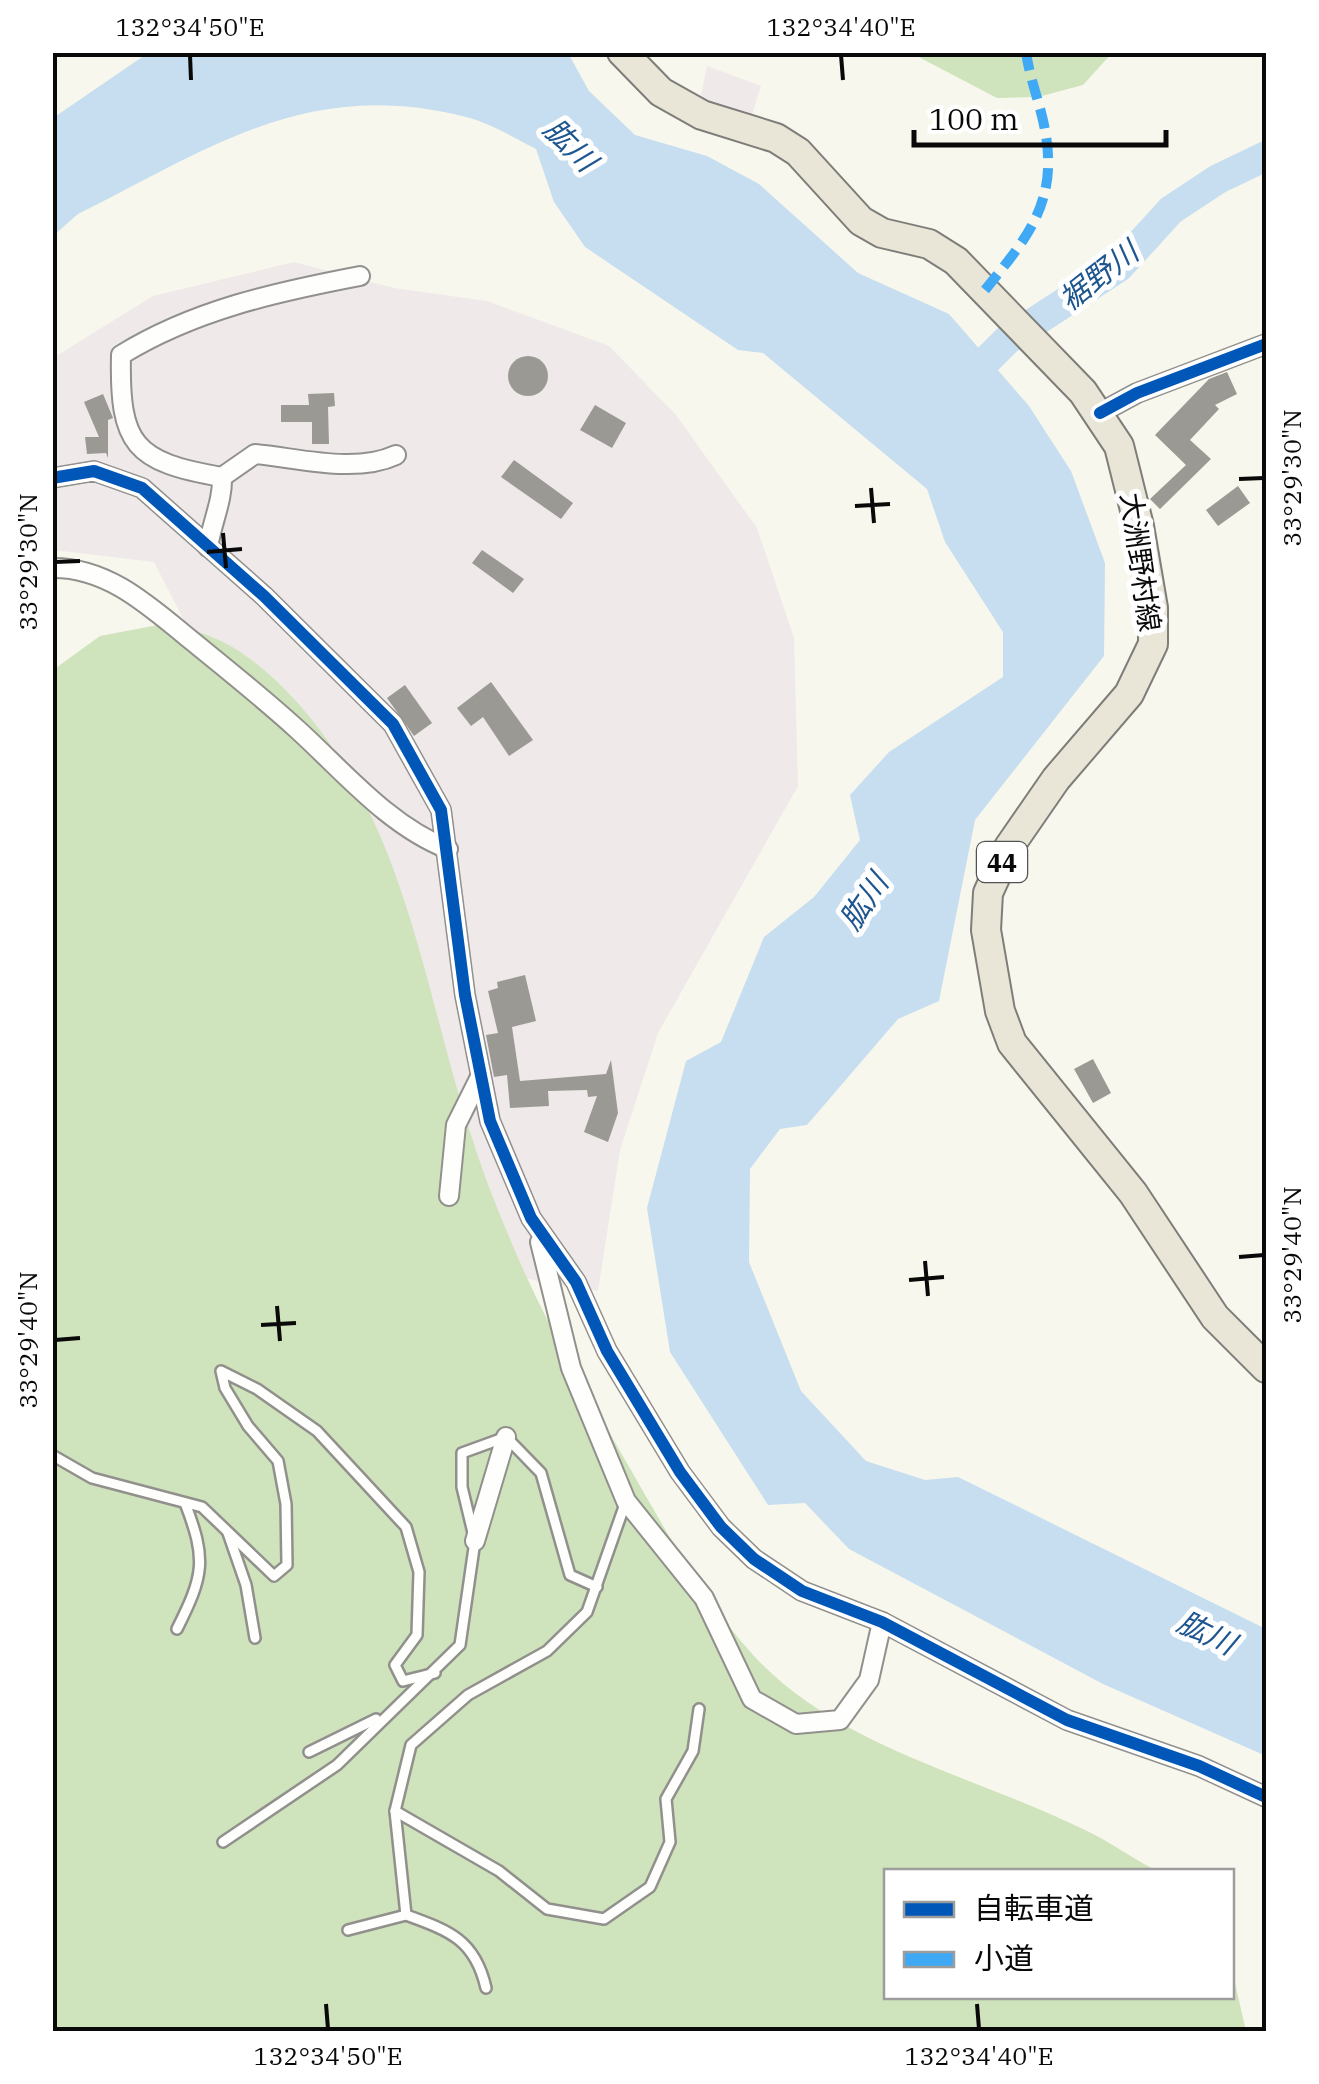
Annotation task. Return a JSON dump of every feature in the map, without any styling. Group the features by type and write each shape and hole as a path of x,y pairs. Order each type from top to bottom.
{"main road":[{"name":"大洲野村線","path":"622,52 661,92 702,115 776,138 798,152 861,221 882,232 929,244 956,261 1100,414 1130,476 1153,608 1153,644 1130,694 1056,780 1009,848 988,892 986,930 1000,1011 1012,1043 1134,1194 1215,1316 1266,1368"}],"street":[{"path":"360,276 233,304 156,334 121,355 125,422 140,451 173,469 222,477 255,454 346,464 382,462 396,455"},
{"path":"1100,414 1137,393 1266,344"},
{"path":"52,478 94,471 142,488 346,674 393,724 441,810 466,994 490,1121 550,1272 571,1368 626,1501 704,1598 752,1699 796,1724 840,1720 868,1680 882,1622"},
{"path":"208,547 214,509 223,497 222,477"},
{"path":"52,568 100,576 142,600 270,704 394,818 425,840 448,848"},
{"path":"448,1196 456,1125 481,1075"},
{"path":"531,1218 576,1282 607,1350 680,1472 721,1527 754,1559 802,1590 882,1622 1067,1720 1199,1766 1266,1798"},
{"path":"476,1540 506,1437"}],"lane":[{"path":"52,1455 92,1478 202,1507 274,1576 286,1565 286,1504 278,1461 248,1426 225,1388 221,1371 257,1388 317,1431 406,1527 419,1572 417,1635 395,1666 404,1681 436,1673"},
{"path":"223,1842 337,1766 383,1716 436,1673 460,1645 476,1540 462,1487 462,1452 506,1437 541,1473 570,1575 596,1587"},
{"path":"406,1915 396,1811 411,1744 468,1695 547,1651 587,1612 626,1501"},
{"path":"177,1628 200,1582 198,1539 185,1503"},
{"path":"227,1530 246,1585 255,1638"},
{"path":"396,1811 499,1871 547,1909 604,1919 650,1887 670,1842 666,1799 694,1750 699,1709"},
{"path":"310,1752 383,1716"},
{"path":"348,1930 406,1915 447,1930 479,1958 486,1988"}],"shaded area":[{"path":"707,66 761,86 749,124 698,109"},
{"path":"294,262 394,288 487,301 609,346 676,415 757,528 794,638 798,786 658,1033 620,1150 598,1291 537,1281 424,1252 224,699 154,562 53,550 53,358 153,296"}],"green space":[{"path":"911,53 1112,53 1083,85 1038,97 997,98"},
{"path":"158,625 217,639 265,671 295,700 333,748 388,855 408,911 478,1156 536,1298 656,1514 736,1635 788,1687 867,1737 1083,1829 1154,1869 884,1869 884,1999 1234,1999 1234,1979 1246,2031 53,2032 53,670 100,636"}],"water":[{"name":"肱川","path":"148,53 568,53 589,91 635,135 707,156 759,184 858,273 949,314 1029,406 1071,471 1105,563 1104,656 975,820 939,1001 898,1019 807,1125 780,1129 750,1169 749,1262 801,1391 866,1461 925,1480 958,1477 1266,1629 1266,1756 1103,1684 849,1549 805,1503 768,1505 670,1352 647,1208 686,1061 721,1042 764,937 814,897 860,840 850,795 889,752 1003,677 1003,632 945,542 927,489 763,353 738,350 585,247 554,202 536,149 466,117 410,107 358,106 310,112 263,125 218,143 78,214 53,236 53,118"}],"building":[{"path":"528,356 542,362 548,376 542,390 528,396 514,390 508,376 514,362"},
{"path":"1227,372 1237,394 1215,405 1219,409 1190,440 1211,459 1160,509 1150,499 1186,465 1155,435 1209,379"},
{"path":"334,393 335,406 328,407 329,444 312,444 312,422 281,422 281,405 309,405 308,394"},
{"path":"103,394 113,418 108,420 108,458 106,453 87,454 85,437 99,437 84,402"},
{"path":"595,405 626,423 612,448 580,430"},
{"path":"514,460 573,503 561,519 501,477"},
{"path":"1238,486 1250,503 1218,526 1206,510"},
{"path":"482,550 524,579 513,593 472,563"},
{"path":"491,682 533,740 509,756 483,717 471,726 457,708"},
{"path":"405,685 432,723 414,736 387,698"},
{"path":"525,975 536,1021 512,1027 520,1081 606,1074 611,1060 618,1113 608,1142 584,1132 597,1096 588,1097 587,1090 548,1091 549,1106 510,1108 507,1075 494,1077 486,1035 498,1033 488,991 498,988 497,982"},
{"path":"1093,1059 1111,1093 1093,1103 1074,1069"}],"waterway":[{"name":"裾野川","path":"962,385 1007,340 1119,267 1171,210 1218,179 1266,156"}],"marked path":[{"path":"985,290 1035,220 1047,182 1046,136 1026,52"}],"cycle path":[{"path":"1100,413 1137,393 1266,344"},
{"path":"52,478 94,471 142,488 264,596 393,724 441,810 465,995 490,1121 531,1218 576,1282 607,1351 680,1472 721,1527 754,1559 802,1591 882,1622 1067,1720 1199,1766 1266,1797"}]}
